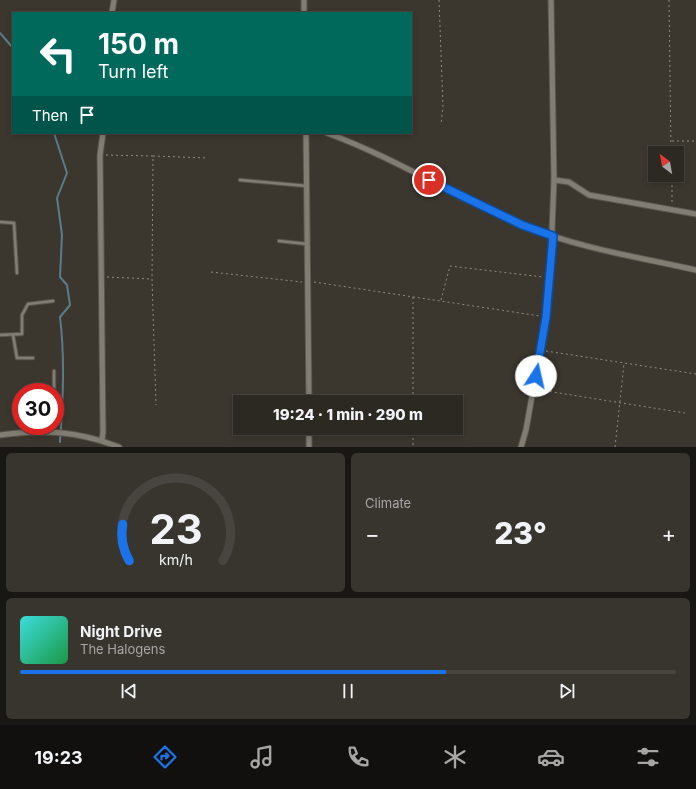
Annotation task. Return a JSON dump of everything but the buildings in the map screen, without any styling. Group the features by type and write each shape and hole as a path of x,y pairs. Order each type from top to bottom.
{"street":[{"path":"112,12 114,0"},
{"path":"304,0 304,12"},
{"path":"521,447 546,317 553,236 554,180 551,0"},
{"path":"102,440 104,432 100,155 103,134"},
{"path":"306,134 309,395"},
{"path":"330,134 363,147 522,225 553,236 696,270"},
{"path":"554,180 569,182 590,195 696,214"},
{"path":"64,431 102,440 119,447"},
{"path":"0,435 12,434"},
{"path":"309,435 309,447"}],"lane":[{"path":"240,180 307,186"},
{"path":"0,222 14,223 17,274"},
{"path":"279,241 308,244"},
{"path":"0,335 22,334 22,315 28,304 52,301"},
{"path":"13,335 16,358 33,358"},
{"path":"54,371 54,383"}],"path":[{"path":"440,0 443,106 441,125"},
{"path":"669,0 671,146"},
{"path":"671,141 696,141"},
{"path":"100,155 208,158"},
{"path":"153,156 152,279 156,405"},
{"path":"672,182 672,210"},
{"path":"441,301 450,266 550,278"},
{"path":"211,272 308,282 413,296 546,317"},
{"path":"102,277 152,279"},
{"path":"413,296 413,395"},
{"path":"540,350 696,374"},
{"path":"615,447 624,363"},
{"path":"533,389 685,413"},
{"path":"413,435 413,447"}],"waterway":[{"path":"0,33 12,47"},
{"path":"54,134 67,173 57,198 62,235 60,277 67,285 70,305 60,317 63,348 60,442"}],"route":[{"path":"429,180 522,225 553,236 554,242 546,317 536,376"}]}
